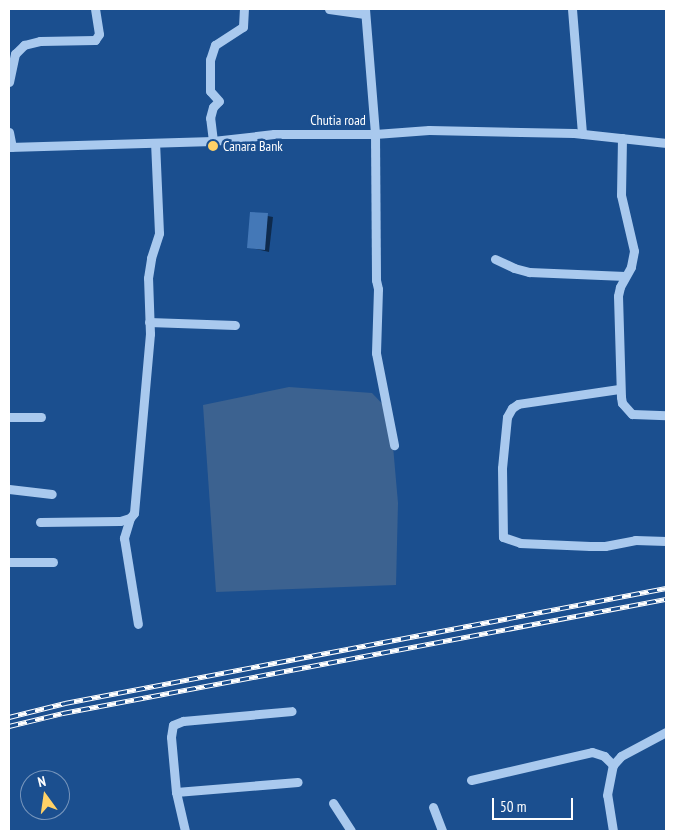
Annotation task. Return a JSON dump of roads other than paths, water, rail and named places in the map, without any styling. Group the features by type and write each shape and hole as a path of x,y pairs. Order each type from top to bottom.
{"street":[{"path":"9,82 15,54 24,45 40,41 95,40 99,34 95,9"},
{"path":"213,141 210,118 213,107 219,101 210,91 210,60 214,45 243,27 244,9"},
{"path":"329,9 365,11 375,134 376,280 378,289 376,353 394,445"},
{"path":"572,9 582,134"},
{"name":"Chutia road","path":"10,147 213,141 274,134 375,134 429,130 582,134 666,142"},
{"path":"9,132 10,147"},
{"path":"622,138 621,195 634,251 631,268 625,276 618,296 619,389 622,403 632,414 666,415"},
{"path":"138,624 124,538 130,518 134,513 136,502 149,322 148,278 151,258 159,234 155,143"},
{"path":"495,259 514,268 529,272 625,276"},
{"path":"149,322 235,325"},
{"path":"619,389 518,404 512,408 507,417 502,468 503,537 520,543 590,546 605,546 635,540 666,541"},
{"path":"9,417 41,418"},
{"path":"9,489 52,494"},
{"path":"40,522 120,521 130,518"},
{"path":"9,562 53,562"},
{"path":"185,831 176,792 171,737 173,725 183,721 292,711"},
{"path":"612,831 607,795 613,764 621,756 666,732"},
{"path":"471,780 592,752 604,756 613,764"},
{"path":"176,792 298,782"},
{"path":"333,803 350,831"},
{"path":"433,806 442,831"}],"water":[{"path":"289,387 372,393 390,412 398,503 396,585 216,592 203,405"}],"railway":[{"path":"9,717 65,703 666,588"},
{"path":"9,726 63,713 666,599"}],"place":[{"name":"Canara Bank","path":"213,146"}]}
